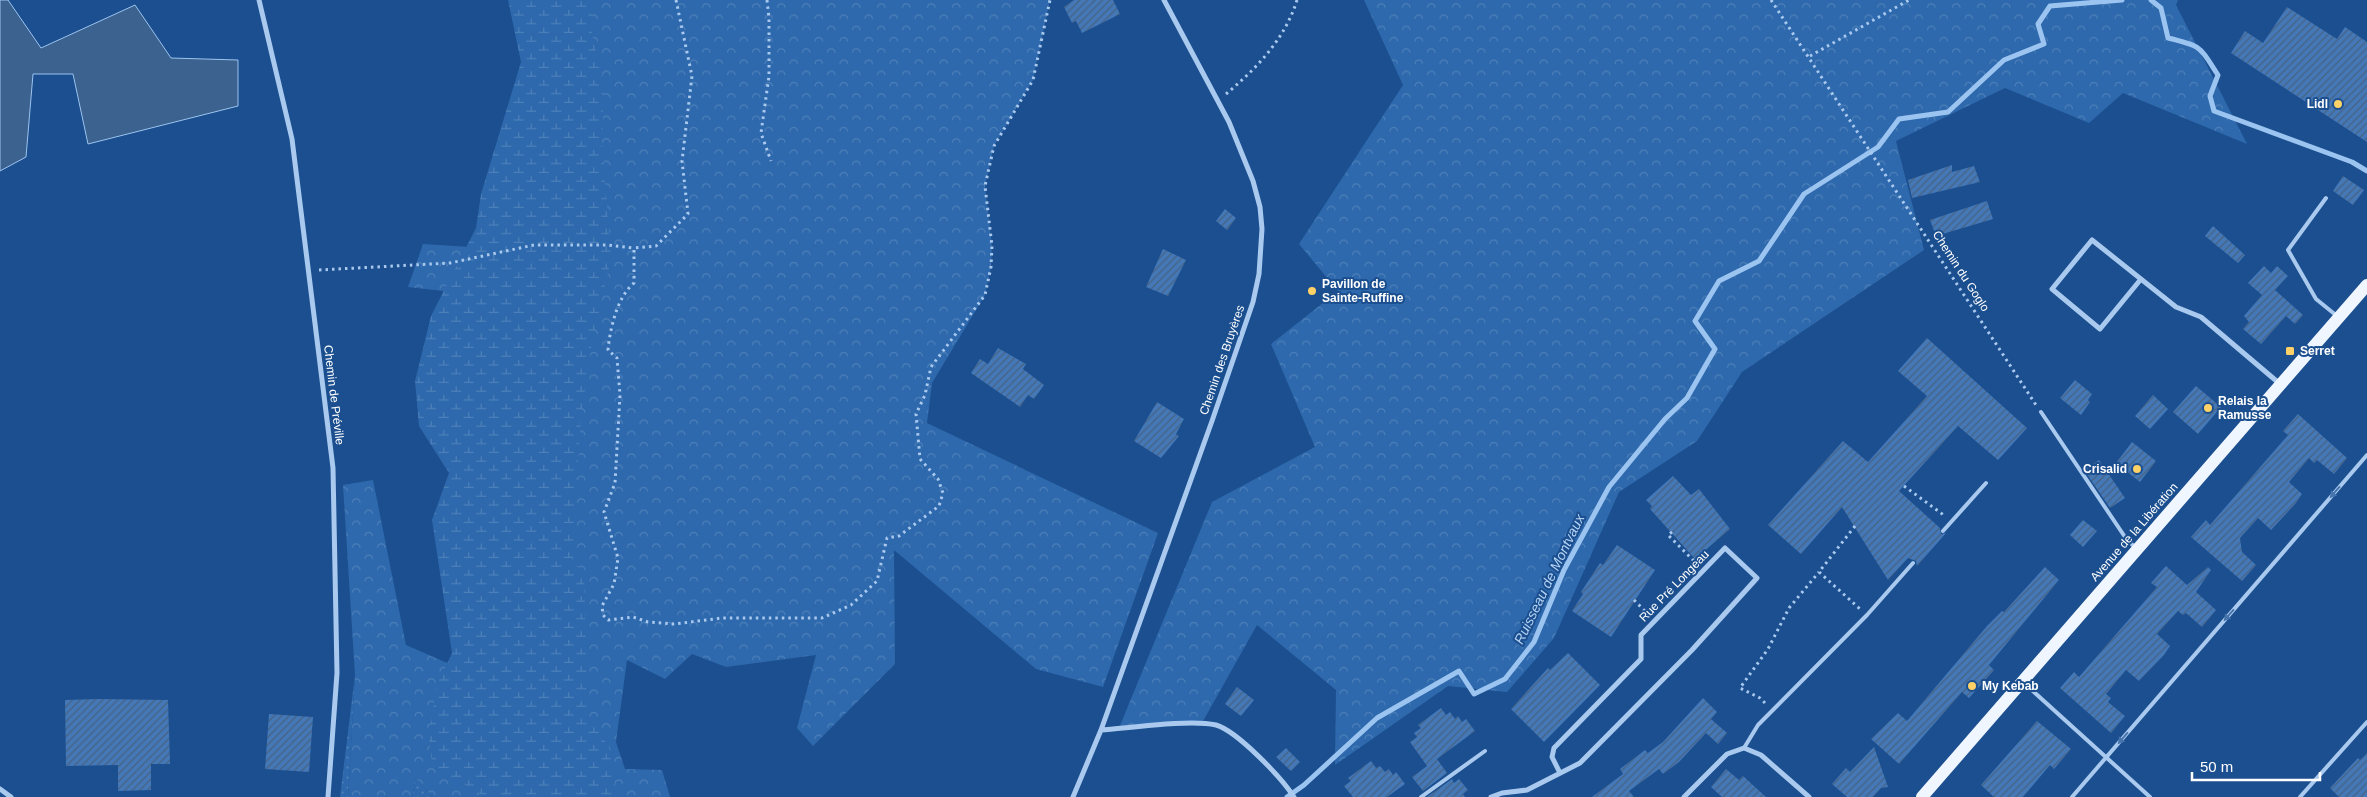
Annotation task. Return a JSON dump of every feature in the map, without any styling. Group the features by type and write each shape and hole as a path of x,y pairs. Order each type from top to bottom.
{"main road":[{"name":"Avenue de la Libération","path":"1922,797 2367,285"}],"street":[{"name":"Chemin de Préville","path":"259,0 292,139 333,468 337,673 328,797"},
{"name":"Chemin des Bruyères","path":"1073,797 1101,730 1212,421 1253,302 1259,274 1262,229 1260,207 1253,181 1218,102 1164,0"},
{"path":"2141,279 2100,329 2052,289 2092,240 2141,279 2176,307 2201,317 2281,384"},
{"name":"Rue Pré Longeau","path":"1491,797 1502,793 1527,790 1580,763 1692,650 1757,578 1725,548 1641,635 1641,659 1554,748 1552,757 1560,773"},
{"path":"1101,730 1193,724 1216,726 1234,735 1286,784 1294,797"},
{"path":"1684,797 1727,754 1744,748 1761,754 1809,797"},
{"path":"0,789 11,797"}],"lane":[{"path":"2326,198 2288,250 2316,299 2339,318"},
{"path":"2041,412 2127,540 2138,549"},
{"path":"2072,797 2367,455"},
{"path":"1943,531 1986,483"},
{"path":"1744,748 1758,725 1867,615 1914,563"},
{"path":"2022,681 2150,797"},
{"path":"2300,797 2367,722"},
{"path":"1421,797 1485,750"}],"path":[{"path":"308,271 450,263 534,245 607,245 634,248 656,246 688,214 682,161 692,76 676,0"},
{"path":"767,0 770,76 761,133 771,161"},
{"path":"634,248 634,283 625,290 610,334 608,350 617,358 620,395 615,483 604,512 618,558 614,584 602,606 603,616 608,620 633,617 648,622 674,624 722,618 822,618 852,605 877,582 887,538 899,536 938,506 943,493 938,480 920,459 916,414 924,395 931,367 985,295 991,267 992,246 986,186 994,146 1034,80 1050,0"},
{"path":"1218,102 1258,64 1286,28 1297,0"},
{"name":"Chemin du Goglo","path":"1771,0 1810,56 1851,124 2041,412"},
{"path":"1810,56 1909,0"},
{"path":"1904,486 1928,502 1951,522"},
{"path":"1772,711 1760,698 1740,688 1768,649 1790,608 1855,526"},
{"path":"1672,532 1668,535 1704,571"},
{"path":"1819,572 1867,615"},
{"path":"1634,600 1654,621"}],"green space":[{"path":"508,0 594,0 591,29 604,86 602,143 611,259 591,348 581,417 572,561 584,573 588,716 609,747 617,797 485,797 440,770 432,762 429,739 436,687 452,653 432,520 449,473 419,426 415,381 431,316 476,228 481,194 521,62"},
{"path":"555,0 1050,0 1033,80 994,146 985,186 992,246 991,267 985,295 932,383 927,423 1158,533 1103,687 1036,669 894,550 895,664 813,746 797,728 816,655 726,667 692,654 665,679 627,660 616,742 625,769 662,770 670,797 432,797 416,778 412,797 348,797 355,675 343,485 373,480 406,645 491,682 461,293 408,287 423,244 534,251"},
{"path":"1364,0 2178,0 2176,5 2247,144 2123,93 2089,123 2005,88 1896,141 1924,250 1742,372 1697,441 1619,492 1554,638 1507,692 1448,686 1335,765 1336,690 1257,625 1202,723 1119,728 1212,502 1315,447 1271,344 1338,291 1299,244 1403,85"},
{"path":"355,675 348,797 340,797"},
{"path":"416,777 432,797 412,797"}],"shaded area":[{"path":"0,0 8,0 41,48 135,5 171,58 238,60 238,106 88,144 73,74 33,74 26,157 0,171"}],"building":[{"path":"1074,0 1113,0 1120,14 1082,33 1076,21 1072,23 1064,7"},
{"name":"Lidl","path":"2287,7 2337,39 2345,27 2367,42 2367,142 2231,53 2245,31 2263,43"},
{"path":"1952,165 1952,172 1974,166 1980,182 1912,198 1908,180"},
{"path":"2343,176 2364,190 2353,205 2333,191"},
{"path":"1987,201 1993,219 1936,236 1930,220"},
{"path":"1225,209 1236,218 1227,230 1216,221"},
{"path":"2213,226 2245,255 2238,263 2205,236"},
{"path":"1163,249 1186,260 1168,296 1146,287"},
{"path":"2264,266 2271,273 2277,266 2288,276 2275,290 2303,315 2295,324 2286,316 2261,344 2243,329 2249,322 2244,316 2262,295 2248,283"},
{"path":"1927,338 2027,428 1998,460 1958,426 1899,491 1940,528 1941,534 1946,533 1917,566 1916,561 1908,558 1888,580 1842,507 1801,554 1768,525 1843,441 1868,462 1927,396 1898,371"},
{"path":"998,348 1026,364 1023,369 1044,385 1034,399 1028,395 1020,407 971,373 980,359 988,364"},
{"path":"2075,380 2092,394 2088,400 2090,402 2081,415 2060,398"},
{"name":"Relais la Ramusse","path":"2196,386 2221,407 2198,434 2173,412"},
{"path":"2153,395 2168,409 2150,429 2135,416"},
{"path":"1157,402 1184,419 1176,434 1179,436 1161,458 1134,441"},
{"path":"2298,414 2347,458 2334,474 2317,460 2314,463 2309,458 2289,482 2302,494 2296,503 2271,530 2258,518 2240,538 2242,552 2256,565 2242,581 2191,537 2206,520 2210,525 2288,435 2283,431"},
{"path":"2132,442 2156,461 2140,482 2116,463"},
{"path":"2099,460 2125,498 2110,508 2084,470"},
{"path":"1673,476 1691,495 1699,489 1730,529 1695,559 1650,509 1652,506 1646,500"},
{"path":"2083,520 2097,531 2083,547 2070,535"},
{"path":"1617,545 1655,570 1611,637 1572,611 1583,594 1581,592 1600,563 1603,565"},
{"path":"2166,566 2187,585 2208,567 2211,570 2196,592 2216,610 2202,627 2186,613 2183,615 2178,611 2157,634 2170,646 2164,655 2139,681 2126,670 2106,694 2111,698 2108,702 2125,716 2111,733 2060,688 2074,672 2079,677 2157,587 2151,583"},
{"path":"2045,567 2059,580 1989,665 1994,670 1969,698 1962,692 1899,764 1871,739 1898,713 1907,721 1987,626 2002,611 2004,612"},
{"path":"1568,653 1600,685 1544,742 1511,709 1548,668 1550,670"},
{"path":"1237,687 1254,700 1241,716 1225,704"},
{"path":"1703,698 1717,712 1711,719 1727,733 1718,744 1706,733 1679,762 1663,774 1659,769 1629,791 1634,797 1592,797 1623,774 1620,769 1645,750 1648,753 1663,742"},
{"path":"65,700 168,700 170,764 151,764 151,790 118,791 118,765 66,766"},
{"path":"1441,708 1446,715 1450,712 1455,719 1458,716 1462,722 1466,719 1475,731 1437,759 1447,773 1423,791 1412,777 1427,766 1410,742 1417,737 1414,733 1421,728 1418,725"},
{"path":"269,714 313,717 309,772 265,769"},
{"path":"2037,721 2071,749 2054,769 2050,765 2023,797 1994,797 1981,785"},
{"path":"1874,747 1888,787 1881,788 1873,797 1847,797 1832,784 1846,768 1850,772"},
{"path":"1286,748 1300,762 1291,771 1276,757"},
{"path":"2367,753 2367,797 2339,797 2330,788 2358,758 2360,760"},
{"path":"1371,761 1376,768 1380,766 1385,772 1389,769 1393,775 1396,772 1405,784 1387,797 1353,797 1344,786 1351,781 1348,778"},
{"path":"1726,769 1739,780 1743,776 1766,797 1722,797 1711,787"},
{"path":"1452,779 1454,783 1459,779 1468,790 1463,794 1465,797 1427,797"}],"waterway":[{"name":"Ruisseau de Montvaux","path":"1287,797 1304,785 1377,718 1459,671 1474,694 1505,679 1534,642 1564,570 1609,487 1665,419 1687,398 1715,349 1695,321 1719,281 1759,261 1804,194 1878,147 1899,119 1948,112 2004,60 2044,44 2038,24 2050,6 2122,0"},
{"name":"Ruisseau de Montvaux","path":"2151,0 2161,8 2168,38 2187,43 2199,49 2218,75 2210,96 2214,111 2352,162 2367,171"}],"place":[{"name":"Lidl","path":"2338,104"},
{"name":"Pavillon de Sainte-Ruffine","path":"1312,291"},
{"name":"Serret","path":"2290,351"},
{"name":"Relais la Ramusse","path":"2208,408"},
{"name":"Crisalid","path":"2137,469"},
{"name":"My Kebab","path":"1972,686"}]}
